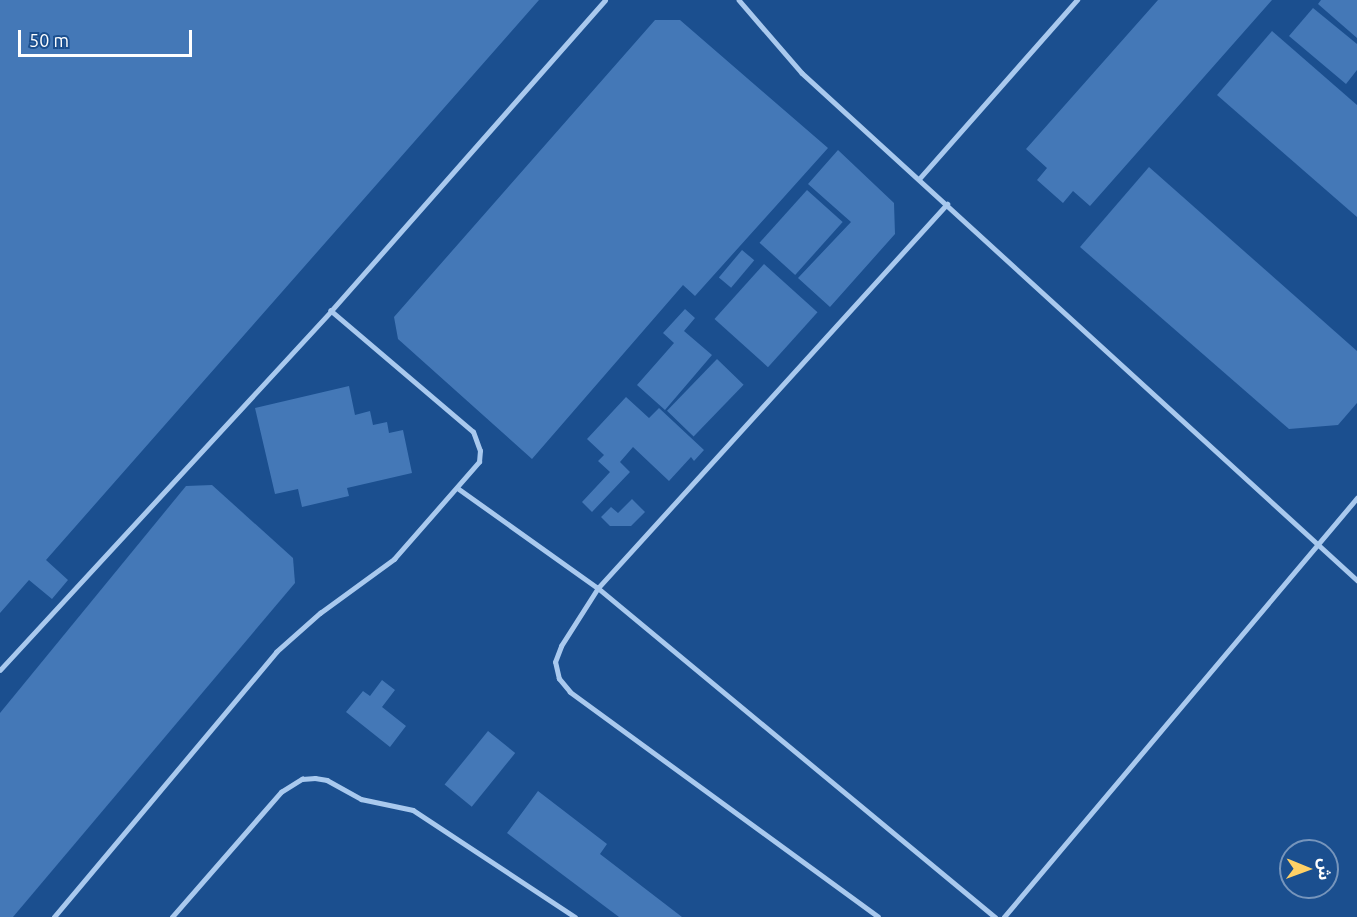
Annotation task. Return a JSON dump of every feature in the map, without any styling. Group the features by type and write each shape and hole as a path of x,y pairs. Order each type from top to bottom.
{"lane":[{"path":"0,670 331,311 604,0"},
{"path":"739,0 802,73 1357,580"},
{"path":"919,179 1077,0"},
{"path":"878,917 563,686 556,671 557,654 598,588 947,204"},
{"path":"54,917 276,652 320,613 394,559 459,489 479,462 480,452 473,432 331,311"},
{"path":"459,489 598,588 995,917"},
{"path":"1004,917 1357,498"},
{"path":"172,917 280,792 302,779 315,778 327,780 361,799 413,810 575,917"}],"building":[{"path":"0,0 539,0 46,560 68,580 52,599 29,580 0,613"},
{"path":"1158,0 1272,0 1090,206 1073,191 1063,203 1037,180 1047,168 1026,149"},
{"path":"1321,0 1357,0 1357,38 1318,4"},
{"path":"1313,8 1357,44 1357,70 1346,84 1289,36"},
{"path":"655,20 680,20 828,148 695,296 683,285 532,459 398,339 394,317"},
{"path":"1272,31 1357,105 1357,217 1217,95"},
{"path":"838,150 894,203 895,234 830,307 798,278 851,222 808,184"},
{"path":"1149,167 1357,351 1357,403 1338,425 1289,429 1080,247"},
{"path":"807,190 843,222 795,275 759,243"},
{"path":"742,250 754,260 731,288 719,278"},
{"path":"764,264 818,312 768,367 714,319"},
{"path":"685,309 695,318 684,331 712,355 665,410 637,385 674,343 663,333"},
{"path":"717,359 744,385 694,436 667,411"},
{"path":"349,386 355,415 370,411 373,425 387,422 389,433 403,430 412,473 347,488 349,496 302,507 298,489 275,494 255,408"},
{"path":"626,397 649,418 659,408 704,450 694,461 691,457 669,481 633,447 620,462 630,472 592,512 582,502 610,472 598,461 604,455 587,439"},
{"path":"212,485 293,558 295,583 13,917 0,917 0,713 186,486"},
{"path":"632,499 645,512 631,526 610,526 601,517 611,507 618,513"},
{"path":"382,680 395,690 382,707 406,726 390,747 346,712 363,691 370,696"},
{"path":"488,731 515,753 472,807 445,785"},
{"path":"538,791 607,844 600,854 682,917 619,917 507,833"}]}
